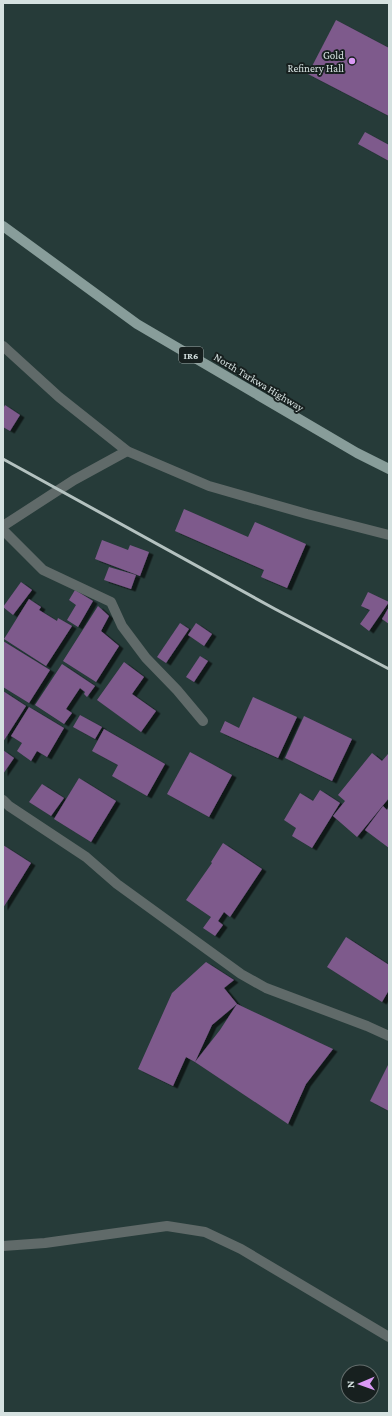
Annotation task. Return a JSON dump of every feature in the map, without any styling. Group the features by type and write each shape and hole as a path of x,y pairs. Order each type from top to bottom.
{"main road":[{"name":"North Tarkwa Highway","path":"3,226 137,324 357,453 389,469"}],"street":[{"path":"3,346 59,397 127,451 209,486 307,514 389,535"},
{"path":"3,526 74,480 127,451"},
{"path":"3,530 43,570 110,602 122,626 146,658 177,690 203,721"},
{"path":"3,800 9,806 86,857 117,884 241,974 266,988 389,1036"},
{"path":"3,1246 45,1243 166,1226 205,1232 241,1249 389,1337"}],"building":[{"name":"Gold Refinery Hall","path":"336,20 389,48 389,116 308,74"},
{"path":"365,132 389,145 389,161 358,144"},
{"path":"5,405 20,415 10,431 3,427 3,409"},
{"path":"184,509 248,537 255,522 306,544 287,588 261,577 264,570 175,531"},
{"path":"102,540 128,550 130,545 149,552 140,576 95,559"},
{"path":"109,567 136,575 131,589 104,580"},
{"path":"21,582 32,590 13,615 3,607"},
{"path":"75,590 93,601 78,627 67,620 76,605 69,600"},
{"path":"368,592 389,602 369,631 360,624 370,610 361,606"},
{"path":"29,599 41,607 39,610 57,621 58,618 72,626 46,666 4,639"},
{"path":"98,606 109,616 101,631 119,646 96,682 63,661"},
{"path":"389,607 389,624 382,619"},
{"path":"180,623 189,629 166,663 157,657"},
{"path":"196,623 212,634 204,646 188,635"},
{"path":"3,641 50,670 29,703 3,687"},
{"path":"200,656 208,661 194,682 186,677"},
{"path":"124,662 144,677 132,694 156,711 141,732 97,700"},
{"path":"62,664 95,686 87,697 84,694 85,692 80,688 66,709 72,713 64,724 35,705"},
{"path":"3,691 26,706 3,742"},
{"path":"253,697 297,717 278,758 220,732 225,721 239,728"},
{"path":"29,707 64,728 47,757 37,751 31,761 17,751 22,743 11,736"},
{"path":"80,715 102,727 95,739 73,727"},
{"path":"304,716 352,739 332,781 285,758"},
{"path":"104,729 165,764 147,796 112,776 118,765 92,751"},
{"path":"3,750 14,758 3,774"},
{"path":"190,752 232,775 209,817 167,794"},
{"path":"372,753 382,761 388,754 389,755 389,798 357,837 333,816 345,801 338,795"},
{"path":"79,778 116,801 91,842 54,819"},
{"path":"42,784 64,798 51,816 29,802"},
{"path":"320,790 340,803 312,848 292,836 296,828 284,820 300,793 313,801"},
{"path":"383,806 387,810 389,807 389,848 365,830"},
{"path":"223,843 262,869 230,917 224,912 218,921 223,925 215,936 203,928 211,917 186,900 212,863 211,862"},
{"path":"3,845 31,863 3,908"},
{"path":"346,937 389,965 389,990 382,1002 327,967"},
{"path":"206,962 234,980 224,988 237,1004 212,1025 195,1062 186,1057 173,1086 138,1069 172,993"},
{"path":"237,1004 333,1049 306,1084 288,1124 195,1062 220,1030"},
{"path":"389,1063 389,1111 370,1101"}],"railway":[{"path":"3,459 275,609 389,669"}],"place":[{"name":"Gold Refinery Hall","path":"352,61"}]}
